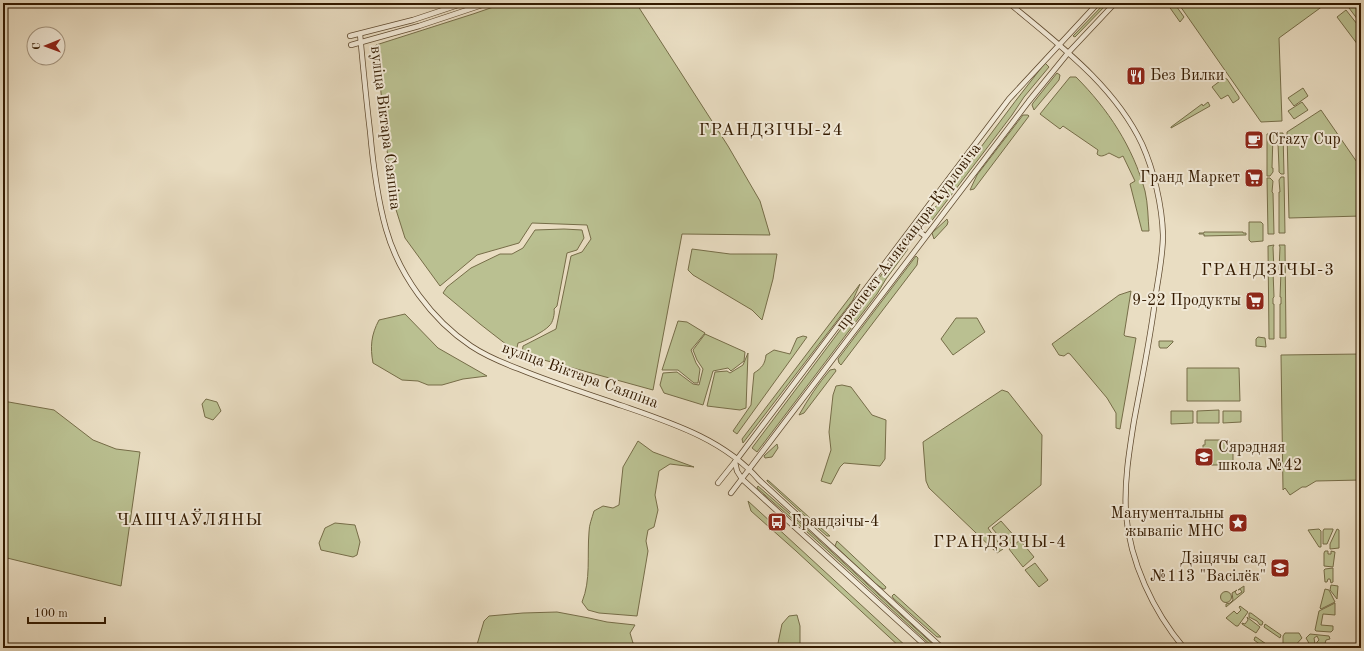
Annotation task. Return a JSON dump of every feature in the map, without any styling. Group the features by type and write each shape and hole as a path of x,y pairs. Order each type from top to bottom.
{"street":[{"path":"350,36 413,20 464,3"},
{"path":"351,45 419,26 488,3"},
{"path":"1009,3 1059,44 1097,81 1118,106 1135,132 1145,152 1158,197 1162,219 1162,243 1154,307 1127,462 1125,489 1126,514 1129,537 1147,590 1163,621 1184,648"},
{"name":"праспект Аляксандра Курловіча","path":"718,483 737,460 1009,99 1098,3"},
{"name":"праспект Аляксандра Курловіча","path":"731,493 1028,101 1068,53 1115,3"},
{"name":"вуліца Віктара Саяпіна","path":"360,34 374,168 379,201 386,231 398,261 428,308 448,328 471,346 499,361 548,380 672,423 697,435 750,468 759,480 942,648"},
{"path":"913,227 925,236"},
{"path":"737,460 737,471 742,479 928,648"}],"green space":[{"path":"505,3 636,3 728,146 760,201 770,235 682,234 653,390 522,354 523,346 556,329 571,256 582,252 591,239 587,225 532,223 519,243 477,255 440,286 405,238 392,197 376,45"},
{"path":"1105,3 1108,3 1075,37 1073,36"},
{"path":"1174,3 1184,17 1180,22 1168,5"},
{"path":"1178,3 1327,3 1279,38 1282,121 1261,122"},
{"path":"1361,4 1361,24 1349,8"},
{"path":"1346,10 1361,29 1361,49 1337,17"},
{"path":"1045,63 1049,67 1024,97 930,223 927,224 926,219"},
{"path":"1057,73 1060,75 1059,80 1034,110 1032,105 1033,103"},
{"path":"1070,77 1076,77 1099,102 1118,130 1134,159 1145,191 1149,231 1142,231 1130,184 1135,181 1123,156 1119,158 1109,153 1103,156 1098,155 1098,150 1063,126 1060,129 1040,114"},
{"path":"1224,78 1227,79 1239,97 1239,99 1233,103 1228,95 1221,99 1212,87"},
{"path":"1303,88 1308,96 1294,106 1288,98"},
{"path":"1208,102 1210,106 1171,128 1202,104 1203,106"},
{"path":"1302,102 1308,110 1294,119 1288,111"},
{"path":"1321,110 1361,168 1361,216 1289,218 1287,132"},
{"path":"1023,115 1029,116 974,189 970,190 977,175"},
{"path":"1278,133 1283,133 1284,174 1279,172"},
{"path":"1267,134 1273,134 1273,172 1270,176 1267,176"},
{"path":"1281,177 1284,177 1285,233 1279,233 1279,180"},
{"path":"1267,178 1270,178 1273,181 1272,192 1274,234 1268,234"},
{"path":"947,219 947,225 934,239 932,233"},
{"path":"1249,222 1261,222 1263,224 1263,241 1251,242 1249,240"},
{"path":"535,230 582,230 584,238 577,250 567,253 557,306 554,309 553,320 543,331 518,343 516,352 443,293 447,287 471,268 500,254 512,254 523,248"},
{"path":"1204,232 1243,232 1246,233 1246,235 1204,236 1204,234 1199,234"},
{"path":"1274,245 1274,339 1269,339 1268,246"},
{"path":"1279,245 1285,245 1286,338 1280,338 1281,271 1279,270"},
{"path":"903,246 908,249 877,294 757,452 752,448"},
{"path":"692,249 730,254 777,254 773,279 762,320 752,310 693,275 688,270"},
{"path":"916,256 918,258 917,265 841,365 838,359"},
{"path":"860,284 853,300 743,443 742,439"},
{"path":"1131,291 1124,335 1136,338 1120,429 1116,428 1116,413 1107,398 1070,354 1068,353 1064,356 1059,355 1052,344 1119,295"},
{"path":"405,314 438,348 487,376 463,379 442,385 428,385 418,381 402,380 373,363 372,341 374,331 379,320"},
{"path":"956,318 977,318 985,332 953,355 941,339"},
{"path":"678,321 687,322 705,333 691,350 700,369 698,383 694,383 678,370 662,370"},
{"path":"705,334 745,352 744,361 731,371 728,368 713,371 703,405 664,393 660,385 663,373 677,372 693,384 699,385 703,369 693,350"},
{"path":"803,336 807,337 737,434 733,431 751,405 754,373 763,366 766,355 774,350 790,354 797,338"},
{"path":"1258,337 1265,338 1266,347 1256,346 1256,339"},
{"path":"1159,341 1173,342 1167,348 1160,348"},
{"path":"748,353 746,408 740,410 707,406 715,372 727,371 730,373 743,365"},
{"path":"1361,354 1361,480 1316,481 1306,487 1302,487 1290,495 1285,488 1283,490 1281,355"},
{"path":"1187,368 1239,368 1240,401 1187,401"},
{"path":"835,369 836,371 804,413 799,415 821,381 830,370"},
{"path":"842,385 851,387 872,415 886,420 885,459 880,466 844,463 840,467 831,484 821,481 831,450 829,432 833,395 836,386"},
{"path":"1002,390 1008,392 1042,435 1041,485 988,528 1003,549 997,553 929,488 926,481 923,442"},
{"path":"206,399 217,402 221,411 213,420 205,417 202,404"},
{"path":"3,401 54,410 93,440 116,449 140,452 121,586 3,557"},
{"path":"1219,410 1219,423 1197,423 1197,411"},
{"path":"1171,411 1193,411 1193,423 1171,424"},
{"path":"1223,411 1241,411 1241,422 1223,423"},
{"path":"1205,440 1220,440 1221,442 1229,441 1229,445 1233,445 1233,465 1210,465 1210,462 1200,462 1200,456 1203,456 1203,445 1205,445"},
{"path":"638,441 653,452 694,467 670,464 659,471 655,495 658,510 654,527 648,530 646,541 648,551 637,616 599,613 588,610 582,602 588,577 588,541 590,524 594,511 603,506 613,508 619,505 623,467"},
{"path":"777,444 778,448 772,457 765,458 764,456"},
{"path":"767,480 830,536 827,536 819,529"},
{"path":"758,486 937,648 934,648 757,488"},
{"path":"748,501 908,648 901,648 751,511"},
{"path":"1001,521 1016,538 1007,546 992,528"},
{"path":"335,523 355,525 360,542 357,555 353,557 321,550 319,543 325,528"},
{"path":"1319,529 1321,531 1321,547 1319,547 1308,530"},
{"path":"1324,529 1333,529 1327,544 1323,544"},
{"path":"1337,529 1339,530 1339,548 1330,549 1330,544"},
{"path":"1020,540 1034,557 1023,567 1009,549"},
{"path":"837,541 886,587 885,589 876,584 835,546"},
{"path":"1325,551 1328,551 1328,554 1331,554 1331,551 1335,552 1333,567 1324,566"},
{"path":"1035,563 1048,580 1039,587 1025,570"},
{"path":"1333,568 1333,582 1331,583 1330,579 1328,579 1327,582 1325,582 1324,570"},
{"path":"1331,585 1338,586 1337,599 1330,590"},
{"path":"1244,586 1244,592 1226,607 1226,604 1233,600 1232,593 1237,590 1235,592 1237,595 1242,592 1240,589 1238,590"},
{"path":"1325,589 1329,590 1335,602 1321,609 1320,608"},
{"path":"1224,592 1228,592 1230,593 1230,601 1224,602 1221,599 1221,595"},
{"path":"894,594 941,637 937,637 893,598 892,596"},
{"path":"1335,603 1335,615 1323,614 1321,625 1333,626 1333,630 1331,632 1316,631 1319,611"},
{"path":"1240,606 1248,612 1238,626 1236,626 1226,618 1234,611 1237,614 1241,610 1239,607"},
{"path":"557,612 607,622 635,625 630,633 633,643 643,648 476,648 484,621 489,616"},
{"path":"1249,613 1263,622 1262,625 1249,617"},
{"path":"797,615 800,626 800,648 777,648 782,624 789,616"},
{"path":"1247,617 1260,627 1256,633 1242,624 1245,624 1248,620"},
{"path":"1265,624 1281,635 1280,638 1264,627"},
{"path":"1285,633 1299,633 1302,638 1293,648 1283,648 1283,636"},
{"path":"1310,634 1329,636 1330,639 1326,640 1324,647 1327,648 1320,648 1316,645 1319,640 1317,636 1314,638 1315,644 1310,645 1306,638"},
{"path":"1255,637 1272,648 1265,648 1254,640"}],"place":[{"name":"Без Вилки","path":"1136,76"},
{"name":"Crazy Cup","path":"1254,140"},
{"name":"Гранд Маркет","path":"1254,178"},
{"name":"9-22 Продукты","path":"1255,301"},
{"name":"Сярэдняя школа №42","path":"1204,457"},
{"name":"Грандзічы-4","path":"777,522"},
{"name":"Манументальны жывапіс МНС","path":"1238,523"},
{"name":"Дзіцячы сад №113 \"Васілёк\"","path":"1280,568"}],"district":[{"name":"ГРАНДЗІЧЫ-24","path":"771,130"},
{"name":"ГРАНДЗІЧЫ-3","path":"1268,270"},
{"name":"ЧАШЧАЎЛЯНЫ","path":"190,520"},
{"name":"ГРАНДЗІЧЫ-4","path":"1000,542"}]}
